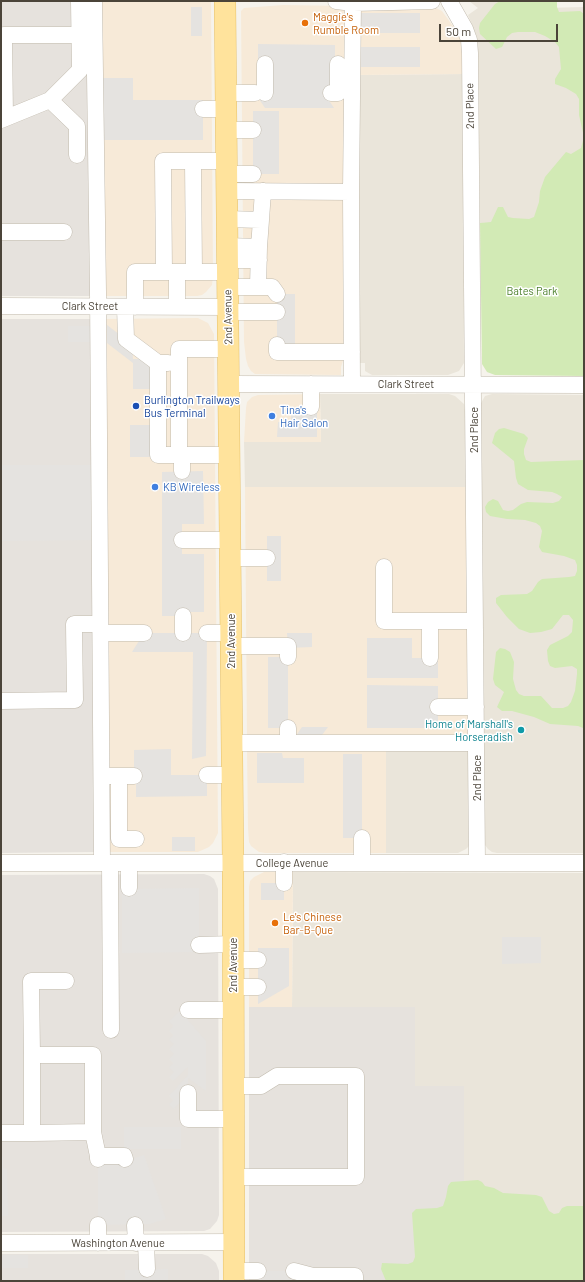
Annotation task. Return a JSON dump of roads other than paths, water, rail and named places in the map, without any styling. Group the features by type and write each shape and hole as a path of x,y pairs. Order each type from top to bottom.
{"main road":[{"name":"2nd Avenue","path":"225,1 233,862 234,1276"}],"street":[{"path":"80,1 80,35 80,70 50,100 3,119 4,35 80,35"},
{"path":"94,1 99,109 97,502 102,776 111,1030"},
{"path":"336,1 432,1"},
{"name":"2nd Place","path":"449,1 465,29 469,40 470,53 477,863"},
{"path":"345,2 353,52 351,192 352,384"},
{"path":"331,93 338,93 337,64 353,52"},
{"path":"203,109 226,101 260,93 265,64"},
{"path":"50,100 77,126 77,155"},
{"path":"226,130 253,130"},
{"path":"177,307 170,272 163,161 193,161 263,191 351,192"},
{"path":"193,161 194,272"},
{"path":"227,175 253,174"},
{"path":"258,286 263,191"},
{"path":"227,219 261,220"},
{"path":"1,232 64,232"},
{"path":"228,281 259,254"},
{"path":"179,363 158,363 126,339 135,272 194,272 228,281 272,287 277,294"},
{"path":"228,281 277,312"},
{"name":"Clark Street","path":"1,306 177,307 228,281"},
{"path":"277,345 277,352 352,352"},
{"path":"182,471 179,349 228,349"},
{"path":"158,363 158,455 229,455"},
{"name":"Clark Street","path":"229,384 584,385"},
{"path":"310,384 310,407"},
{"path":"182,540 267,558"},
{"path":"384,566 384,621 475,621"},
{"path":"183,616 183,633"},
{"path":"430,621 430,658"},
{"path":"1,701 75,700 74,624 144,633"},
{"path":"206,633 231,640 288,646 288,657"},
{"path":"438,707 476,707"},
{"path":"232,743 285,742 362,748 476,743"},
{"path":"207,775 232,775"},
{"path":"102,776 126,776 119,839 136,839"},
{"path":"362,838 362,863"},
{"path":"284,862 284,883"},
{"name":"College Avenue","path":"1,863 584,863"},
{"path":"130,863 130,888"},
{"path":"199,945 233,952 258,960"},
{"path":"32,1133 31,981 66,981"},
{"path":"233,987 258,987"},
{"path":"188,1010 233,1010"},
{"path":"32,1055 93,1055 93,1132 98,1158 124,1156 125,1159"},
{"path":"234,1086 261,1086 277,1076 356,1076 356,1177 234,1177"},
{"path":"188,1093 185,1123 234,1119"},
{"path":"1,1133 93,1132"},
{"path":"135,1224 141,1243 146,1269"},
{"path":"98,1225 98,1243"},
{"name":"Washington Avenue","path":"1,1243 234,1242"},
{"path":"234,1276 258,1271"},
{"path":"294,1271 313,1276 355,1276 355,1281"}],"place":[{"name":"Maggie's Rumble Room","path":"305,23"},
{"name":"Burlington Trailways Bus Terminal","path":"136,406"},
{"name":"Tina's Hair Salon","path":"272,416"},
{"name":"KB Wireless","path":"155,487"},
{"name":"Home of Marshall's Horseradish","path":"521,730"},
{"name":"Le's Chinese Bar-B-Que","path":"275,923"}],"park label":[{"name":"Bates Park","path":"532,291"}]}
